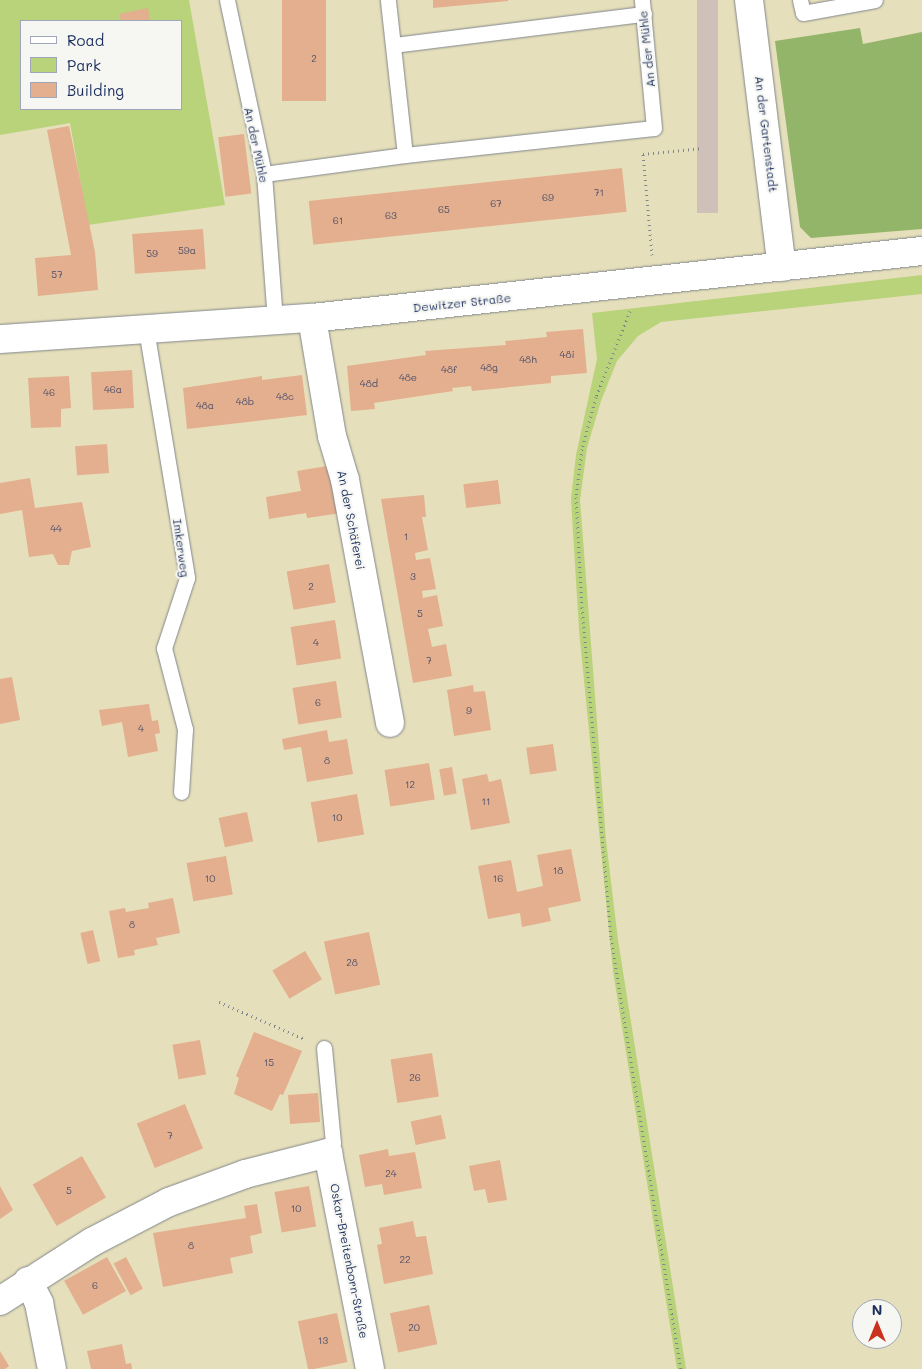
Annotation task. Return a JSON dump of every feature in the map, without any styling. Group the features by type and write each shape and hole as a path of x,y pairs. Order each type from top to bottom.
{"street":[{"name":"An der Gartenstadt","path":"749,0 782,267"},
{"name":"Dewitzer Straße","path":"0,340 312,318 628,285 922,251"},
{"name":"An der Schäferei","path":"312,318 332,436 345,480 390,723"},
{"path":"0,1301 28,1281 92,1242 169,1202 245,1174 328,1153"},
{"name":"Oskar-Breitenborn-Straße","path":"328,1153 370,1369"},
{"path":"28,1281 39,1304 52,1369"}],"lane":[{"name":"An der Mühle","path":"227,0 264,174 275,321"},
{"path":"264,174 405,155 388,0"},
{"path":"800,0 803,13 876,0"},
{"name":"An der Mühle","path":"405,155 654,128 643,7"},
{"path":"394,45 643,7"},
{"name":"Imkerweg","path":"146,330 187,578 164,648 185,729 181,792"},
{"path":"324,1048 333,1143 328,1153"}],"path":[{"path":"653,266 643,154 703,148"},
{"path":"628,285 629,321 596,397 582,449 576,497 583,617 611,938 681,1369"},
{"path":"219,1002 324,1048"}],"shaded area":[{"path":"697,0 718,0 718,213 697,213"}],"green space":[{"path":"0,0 189,0 225,205 88,225 70,123 0,135"},
{"path":"860,28 863,44 922,32 922,229 811,238 800,227 775,41"},
{"path":"922,275 922,294 661,322 638,336 617,361 601,401 587,448 580,500 606,840 618,940 686,1369 677,1369 613,971 579,630 571,499 576,455 597,359 592,313"}],"building":[{"path":"282,0 326,0 326,101 282,101"},
{"path":"433,0 508,0 508,1 433,8"},
{"path":"148,8 150,20 121,20 119,14"},
{"path":"69,126 95,252 98,290 38,296 35,258 71,255 47,130"},
{"path":"244,134 251,194 226,197 218,137"},
{"path":"622,168 627,212 313,245 309,201"},
{"path":"203,229 206,269 135,274 132,234"},
{"path":"583,329 587,373 551,376 551,383 472,391 471,386 452,388 453,391 374,403 375,409 351,411 347,366 426,355 425,351 506,345 505,341 547,337 546,332"},
{"path":"132,370 134,408 93,410 91,372"},
{"path":"302,375 307,415 187,429 183,388 262,376 262,380"},
{"path":"69,376 71,408 61,409 61,427 31,428 28,378"},
{"path":"107,444 109,473 77,475 75,446"},
{"path":"333,465 341,513 307,518 306,513 269,519 266,497 301,491 297,471"},
{"path":"30,478 35,508 82,502 91,547 72,551 69,565 58,565 53,554 29,557 22,510 0,514 0,483"},
{"path":"498,480 501,504 466,508 463,484"},
{"path":"424,495 426,517 422,517 428,550 415,553 416,560 430,558 436,589 422,591 423,598 437,595 443,626 428,629 432,647 446,644 452,676 413,683 381,499"},
{"path":"329,564 336,602 293,610 287,571"},
{"path":"335,620 341,659 297,666 291,627"},
{"path":"12,677 20,720 0,724 0,679"},
{"path":"336,681 342,718 298,724 293,688"},
{"path":"473,685 474,692 485,691 491,730 454,736 447,690"},
{"path":"149,704 152,721 158,720 160,733 155,734 158,751 128,757 122,722 102,726 99,710"},
{"path":"327,730 329,742 347,739 353,774 307,782 301,747 284,750 282,739"},
{"path":"553,744 557,771 530,774 526,748"},
{"path":"429,763 435,800 390,807 385,770"},
{"path":"452,767 457,794 444,796 439,769"},
{"path":"487,774 489,782 501,779 510,823 471,830 462,779"},
{"path":"357,794 364,834 318,843 311,802"},
{"path":"247,812 253,841 225,847 219,818"},
{"path":"571,849 581,901 548,908 551,921 522,927 520,913 488,919 478,866 511,860 517,892 543,886 537,855"},
{"path":"226,856 233,894 193,901 187,863"},
{"path":"173,898 180,933 156,938 158,945 134,950 135,955 118,958 109,911 125,908 126,912 149,908 148,903"},
{"path":"93,930 100,961 88,964 80,933"},
{"path":"369,932 380,985 335,994 324,942"},
{"path":"305,951 322,979 289,999 272,971"},
{"path":"254,1032 302,1051 283,1095 280,1094 272,1111 234,1094 239,1078 236,1076"},
{"path":"200,1040 206,1074 179,1079 172,1045"},
{"path":"432,1053 439,1096 397,1103 391,1060"},
{"path":"318,1093 320,1122 290,1124 288,1095"},
{"path":"185,1104 203,1149 155,1168 137,1123"},
{"path":"441,1115 446,1138 416,1145 411,1121"},
{"path":"388,1149 389,1156 415,1152 422,1188 384,1195 382,1184 365,1187 359,1155"},
{"path":"82,1156 106,1198 57,1226 33,1184"},
{"path":"500,1160 507,1200 488,1203 485,1189 474,1191 469,1166"},
{"path":"0,1186 13,1210 0,1219"},
{"path":"309,1186 316,1226 282,1232 275,1192"},
{"path":"257,1204 262,1233 250,1236 253,1253 230,1258 233,1273 163,1287 153,1233 246,1218 244,1206"},
{"path":"413,1221 416,1237 426,1236 433,1274 384,1284 377,1245 382,1244 379,1228"},
{"path":"107,1257 126,1291 83,1315 64,1281"},
{"path":"126,1257 143,1289 131,1295 114,1264"},
{"path":"429,1305 437,1344 398,1352 390,1313"},
{"path":"337,1313 347,1362 308,1369 298,1321"},
{"path":"122,1344 126,1364 131,1363 132,1369 91,1369 87,1351"},
{"path":"0,1351 9,1366 5,1369 0,1369"}]}
